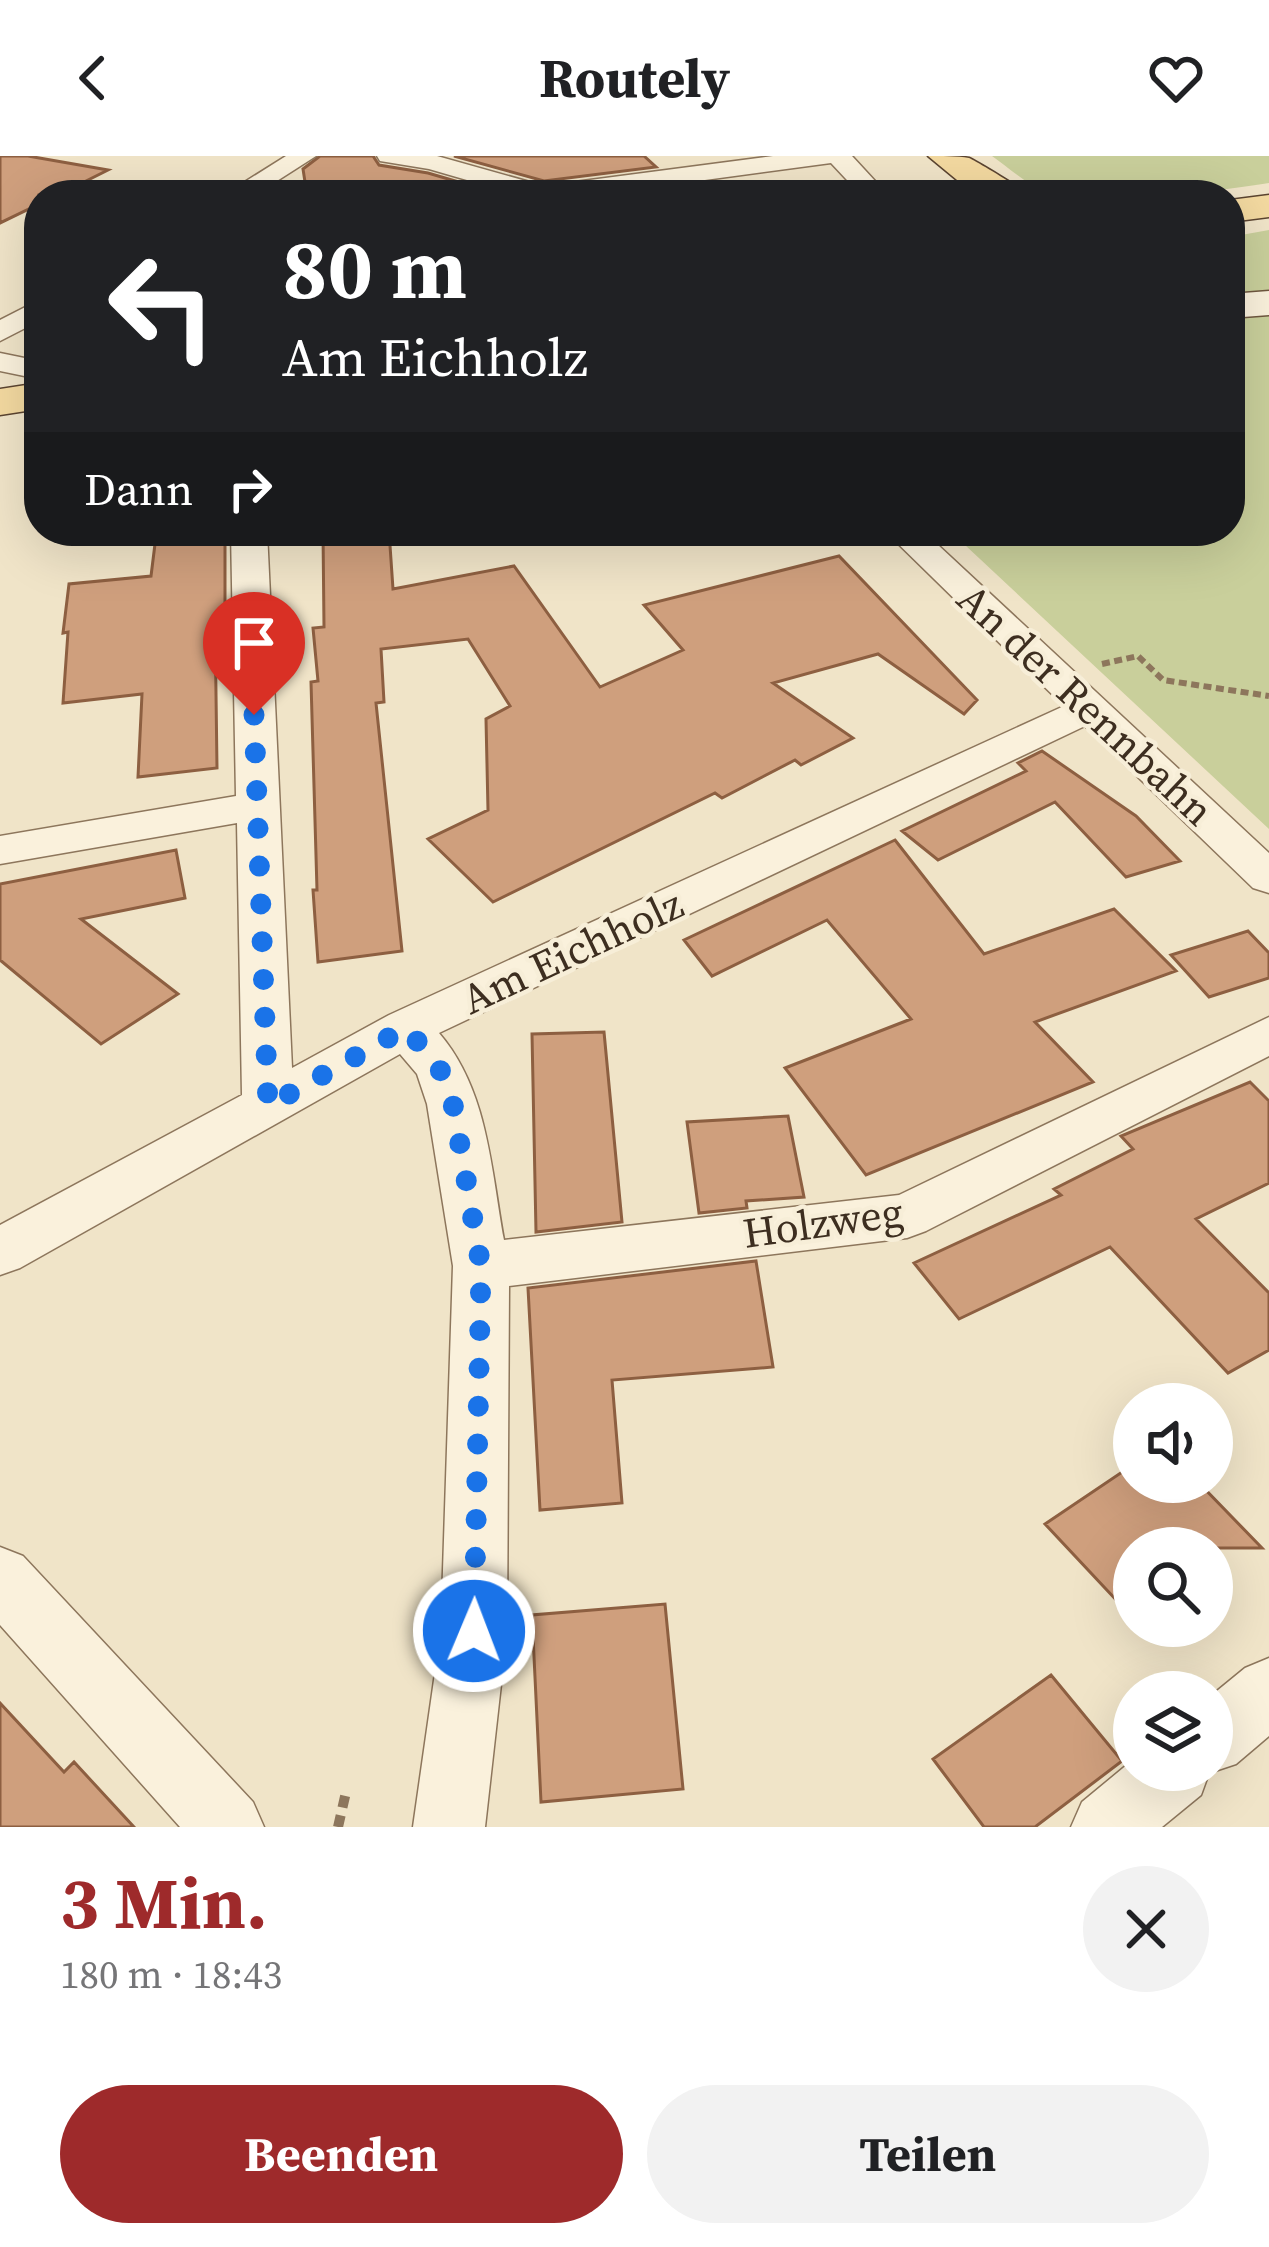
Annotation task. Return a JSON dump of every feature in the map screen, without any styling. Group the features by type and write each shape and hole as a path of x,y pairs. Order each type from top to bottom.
{"main road":[{"path":"945,156 979,180"}],"street":[{"path":"263,180 304,156"},
{"path":"389,156 495,180"},
{"path":"651,180 834,156 859,180"},
{"path":"250,546 268,1106"},
{"name":"An der Rennbahn","path":"920,546 1093,686 1269,878"},
{"name":"Am Eichholz","path":"0,1252 406,1028 1093,686"},
{"path":"0,850 256,806"},
{"path":"406,1028 439,1067 453,1104 481,1266 474,1631 449,1827"},
{"name":"Holzweg","path":"481,1266 907,1216 1269,1035"},
{"path":"0,1578 228,1827"},
{"path":"1233,1722 1269,1692"},
{"path":"1107,1827 1150,1791"}],"path":[{"path":"1093,686 1138,656 1163,680 1269,696"},
{"path":"338,1827 346,1792"}],"green space":[{"path":"992,156 1269,156 1269,183 1245,186 1245,180 1024,180"},
{"path":"1269,230 1269,829 966,546 1245,546 1245,234"}],"building":[{"path":"0,156 108,170 88,180 24,180 24,211 0,223"},
{"path":"320,156 373,156 379,165 452,180 305,180 303,169"},
{"path":"454,156 644,156 656,167 552,180"},
{"path":"155,546 225,546 225,617 215,618 217,768 138,777 142,694 63,703 69,584 151,576"},
{"path":"323,546 390,546 393,589 514,566 600,687 683,650 644,605 839,556 977,700 964,714 878,654 773,683 853,738 801,765 795,760 722,798 715,793 493,902 428,839 488,810 486,719 510,706 468,639 381,649 384,702 376,703 402,951 318,962 311,682 318,681 313,628 324,627"},
{"path":"1042,751 1136,816 1180,861 1126,877 1055,802 938,860 902,831 1026,771 1018,763"},
{"path":"895,840 984,954 1114,909 1176,971 1035,1022 1093,1082 866,1175 785,1068 911,1019 827,920 712,976 684,940"},
{"path":"176,850 185,898 81,919 178,994 101,1044 0,960 0,884"},
{"path":"1248,931 1269,953 1269,978 1209,997 1171,955"},
{"path":"604,1032 622,1222 536,1232 532,1034"},
{"path":"1250,1082 1269,1101 1269,1183 1196,1219 1269,1293 1269,1350 1228,1373 1110,1247 959,1319 914,1263 1061,1195 1054,1189 1133,1149 1121,1136"},
{"path":"788,1116 804,1197 746,1201 747,1208 699,1213 687,1122"},
{"path":"756,1261 773,1367 612,1380 622,1503 540,1510 528,1288"},
{"path":"1113,1478 1113,1503 1218,1503 1262,1548 1233,1548 1233,1527 1113,1527 1113,1597 1045,1524"},
{"path":"665,1604 683,1789 541,1802 532,1615"},
{"path":"1051,1675 1113,1750 1113,1768 1035,1827 984,1827 933,1759"},
{"path":"0,1703 64,1772 74,1762 134,1827 0,1827"}],"route":[{"path":"254,715 268,1106 406,1028 439,1067 453,1104 481,1266 474,1631"}]}
